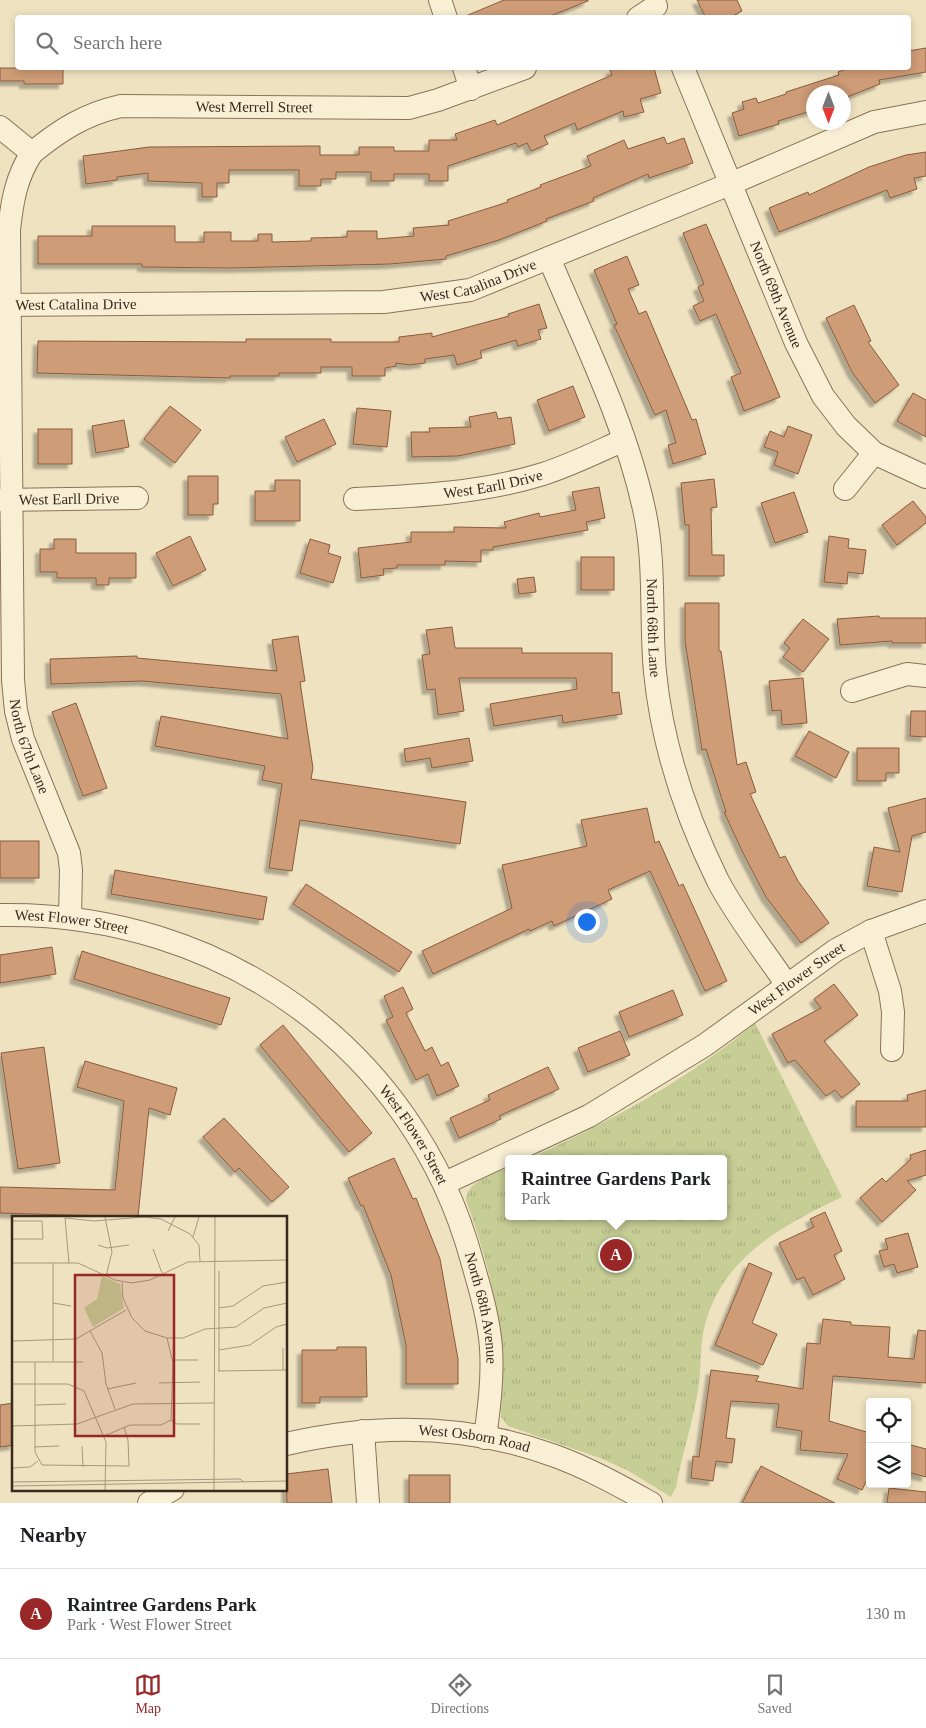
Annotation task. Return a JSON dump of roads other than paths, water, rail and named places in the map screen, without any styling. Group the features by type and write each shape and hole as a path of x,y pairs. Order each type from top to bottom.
{"street":[{"path":"440,0 445,15"},
{"path":"465,70 471,88"},
{"name":"West Merrell Street","path":"32,153 58,132 81,118 121,106 409,108 520,70"},
{"name":"North 69th Avenue","path":"684,70 810,372 823,396 846,426 874,453 926,477"},
{"name":"West Catalina Drive","path":"5,305 384,302 470,290 730,184 874,122 926,112"},
{"path":"0,127 32,153"},
{"name":"North 67th Lane","path":"32,153 22,169 12,204 5,305 6,500 13,680 8,711 33,765 69,853 72,870 70,918"},
{"name":"North 68th Lane","path":"548,258 624,440 639,487 649,533 655,673 670,754 691,818 718,881 787,985"},
{"name":"West Earll Drive","path":"355,499 483,488 542,474 573,463 624,440"},
{"path":"845,489 874,453"},
{"name":"West Earll Drive","path":"6,500 137,498"},
{"path":"852,691 907,674 926,676"},
{"name":"West Flower Street","path":"505,1155 589,1116 705,1045 836,950 871,931 926,912"},
{"name":"West Flower Street","path":"0,914 70,918 122,926 201,952 282,994 350,1051 397,1105 421,1140 445,1183 505,1155"},
{"path":"871,931 890,991 893,1012 892,1050"},
{"name":"North 68th Avenue","path":"445,1183 465,1236 487,1323 492,1368 485,1438"},
{"name":"West Osborn Road","path":"288,1444 318,1436 364,1431 424,1429 485,1438 555,1456 603,1477 639,1500"},
{"path":"364,1431 368,1503"},
{"path":"149,1503 171,1490"}],"place":[{"name":"Raintree Gardens Park","path":"616,1255"}]}
